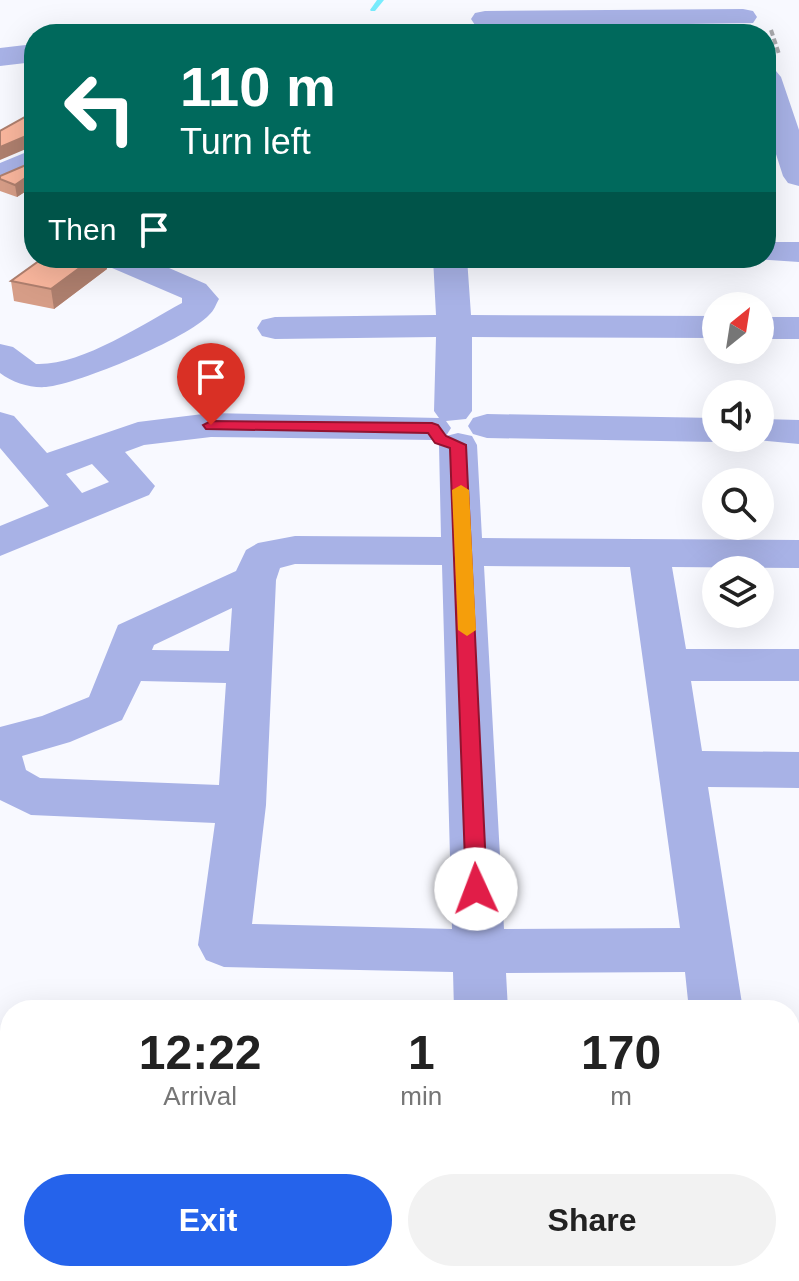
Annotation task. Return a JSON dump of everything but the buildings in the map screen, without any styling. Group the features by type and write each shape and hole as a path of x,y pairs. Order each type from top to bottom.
{"street":[{"path":"481,10 743,17"},
{"path":"481,10 504,24"},
{"path":"0,57 24,54"},
{"path":"776,127 792,185"},
{"path":"0,176 24,163"},
{"path":"776,252 799,252"},
{"path":"0,355 31,375 48,376 72,370 196,309 201,299 194,291 148,268"},
{"path":"451,268 481,1000"},
{"path":"275,328 702,327"},
{"path":"774,328 799,328"},
{"path":"0,424 75,511"},
{"path":"40,470 138,434 211,425 702,430"},
{"path":"774,431 799,432"},
{"path":"0,542 135,486 99,448"},
{"path":"709,950 479,951 224,945 242,805 255,580 261,560 273,553 295,550 799,554"},
{"path":"649,553 715,1000"},
{"path":"0,745 54,730 106,708 126,665 134,636 255,580"},
{"path":"126,665 250,668"},
{"path":"667,665 799,665"},
{"path":"0,760 5,780 31,796 242,805"},
{"path":"683,769 799,770"}],"waterway":[{"path":"373,10 381,0"}],"slow traffic":[{"path":"461,490 467,630"}],"route":[{"path":"211,425 432,428 441,439 458,445 476,889"}]}
